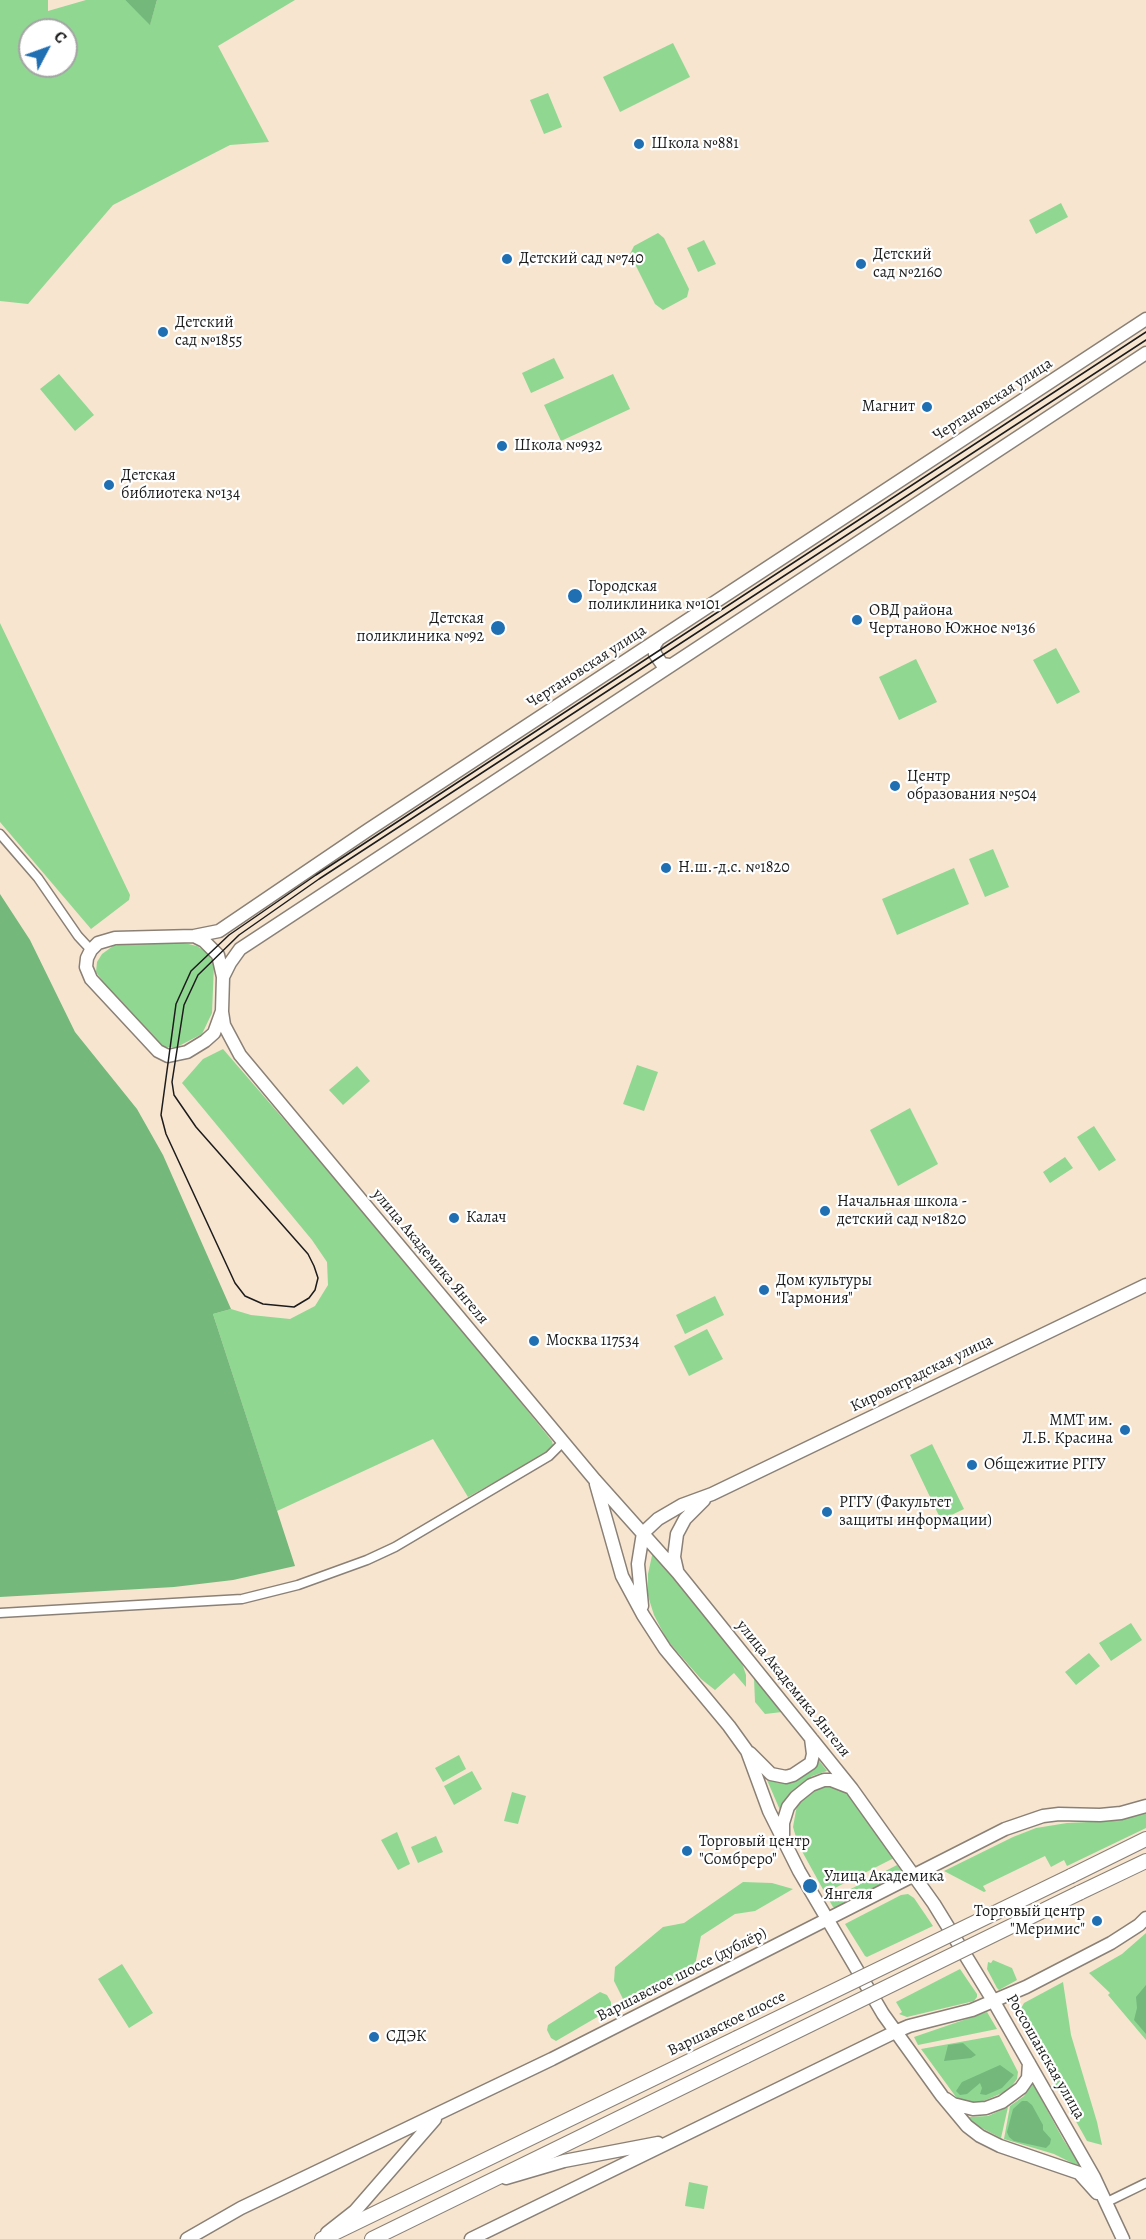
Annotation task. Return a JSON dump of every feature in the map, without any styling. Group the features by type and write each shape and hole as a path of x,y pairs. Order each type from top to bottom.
{"main road":[{"name":"Чертановская улица","path":"91,950 98,943 115,938 194,936 219,931 361,834 1146,319"},
{"path":"223,978 240,949 1146,353"},
{"path":"658,640 654,646 655,654 662,664 669,665"},
{"path":"194,936 204,941 218,955 223,978 224,1025 240,1055"},
{"path":"91,950 87,958 91,979 158,1051 168,1056 217,1042 226,1043 240,1055"},
{"path":"187,1052 206,1041 214,1033 222,1011"},
{"name":"улица Академика Янгеля","path":"240,1055 595,1480 678,1573 852,1789 914,1874 950,1930"},
{"name":"Кировоградская улица","path":"643,1533 669,1512 712,1494 1146,1285"},
{"name":"улица Академика Янгеля","path":"595,1480 622,1576 643,1615 665,1649 747,1750 766,1803 783,1839 826,1920 895,2032"},
{"name":"Кировоградская улица","path":"678,1573 674,1557 677,1534 690,1513 712,1494"},
{"path":"643,1533 638,1564 643,1615"},
{"path":"747,1750 771,1774 786,1777 794,1775 811,1763 813,1754 811,1737"},
{"path":"783,1839 783,1822 788,1807 811,1785 831,1780 852,1789"},
{"name":"Варшавское шоссе (дублёр)","path":"187,2239 242,2208 552,2059 1005,1829 1030,1819 1059,1814 1100,1815 1121,1813 1146,1806"},
{"name":"Варшавское шоссе","path":"321,2239 1146,1839"},
{"path":"372,2239 1146,1861"},
{"path":"471,2239 680,2139 895,2032 909,2026 948,2018 994,2002 1111,1943 1146,1918"},
{"name":"Россошанская улица","path":"950,1930 1094,2177 1123,2239"},
{"name":"Россошанская улица","path":"895,2032 967,2126 980,2136 1000,2146 1079,2173 1105,2203"},
{"path":"942,2096 964,2108 986,2108 1002,2102 1021,2088 1028,2078 1029,2063"},
{"path":"321,2239 355,2211 440,2114"},
{"path":"489,2183 564,2161 680,2139"}],"street":[{"path":"0,834 38,878 78,936 91,950"},
{"path":"0,1613 242,1599 298,1585 367,1560 395,1547 549,1456 563,1442"},
{"path":"1105,2203 1146,2183"}],"green space":[{"path":"0,0 48,0 48,11 86,0 125,0 150,24 157,0 295,0 218,46 269,142 230,145 113,205 28,304 0,301"},
{"path":"125,0 157,0 150,25"},
{"path":"673,43 690,77 620,112 603,77"},
{"path":"548,93 562,127 544,134 530,100"},
{"path":"1061,203 1068,217 1036,234 1029,220"},
{"path":"658,233 664,238 689,289 687,297 663,310 655,304 630,254 634,246"},
{"path":"704,240 716,264 698,272 687,248"},
{"path":"554,358 564,378 531,393 522,373"},
{"path":"59,374 94,415 75,431 40,389"},
{"path":"613,374 630,409 561,441 544,405"},
{"path":"0,623 130,895 129,900 91,929 0,822"},
{"path":"1056,648 1080,692 1057,704 1033,660"},
{"path":"916,659 937,702 899,720 879,677"},
{"path":"993,849 1009,887 985,897 969,859"},
{"path":"954,868 969,904 897,935 882,899"},
{"path":"0,894 30,940 75,1032 137,1109 163,1155 231,1309 213,1314 295,1566 233,1580 174,1587 0,1597"},
{"path":"128,943 184,943 197,946 208,953 214,965 212,1013 202,1034 177,1047 163,1047 107,988 96,972 97,962 102,954 113,946"},
{"path":"223,1049 350,1196 484,1357 552,1441 554,1449 468,1497 433,1439 277,1511 213,1314 231,1309 251,1315 290,1319 315,1306 328,1285 327,1262 312,1240 182,1083 203,1059"},
{"path":"637,1065 658,1072 644,1111 623,1104"},
{"path":"357,1066 370,1081 343,1105 329,1090"},
{"path":"910,1108 938,1164 898,1186 870,1130"},
{"path":"1094,1126 1116,1160 1099,1171 1077,1137"},
{"path":"1065,1157 1073,1168 1050,1183 1043,1172"},
{"path":"715,1296 724,1315 685,1334 676,1315"},
{"path":"707,1329 723,1359 689,1376 674,1346"},
{"path":"932,1444 964,1509 941,1520 910,1455"},
{"path":"653,1551 742,1663 746,1675 746,1687 734,1673 715,1690 701,1679 667,1640 654,1615 648,1596 648,1574"},
{"path":"1131,1623 1142,1640 1111,1661 1099,1643"},
{"path":"1089,1653 1100,1666 1076,1685 1065,1672"},
{"path":"754,1678 782,1712 765,1714 755,1702"},
{"path":"459,1755 466,1769 443,1782 435,1768"},
{"path":"818,1759 827,1771 812,1776 798,1787 787,1798 780,1810 767,1780 780,1783 795,1781 809,1771"},
{"path":"472,1771 482,1789 454,1805 444,1786"},
{"path":"827,1785 842,1790 850,1797 894,1858 825,1893 798,1844 793,1827 797,1805 812,1792"},
{"path":"512,1792 526,1796 518,1824 504,1821"},
{"path":"1146,1813 1146,1828 1067,1866 1064,1860 1051,1867 1045,1856 983,1886 986,1891 984,1892 944,1871 1036,1828 1067,1823 1111,1821"},
{"path":"397,1832 410,1864 398,1870 381,1840"},
{"path":"436,1836 443,1852 418,1863 411,1847"},
{"path":"897,1865 902,1871 901,1874 837,1908 833,1907 829,1900"},
{"path":"743,1882 772,1883 793,1889 755,1911 735,1914 701,1936 694,1970 644,1996 625,2003 614,1981 615,1967 663,1927 684,1923"},
{"path":"908,1894 914,1898 933,1926 865,1956 845,1924 901,1895"},
{"path":"1146,1933 1146,2040 1108,1995 1110,1993 1089,1973 1122,1954"},
{"path":"993,1960 1012,1968 1017,1980 999,1990 987,1969 988,1962 991,1963"},
{"path":"122,1964 153,2013 129,2028 98,1979"},
{"path":"960,1969 977,1994 974,2001 907,2017 899,2014 902,2012 896,2002"},
{"path":"1063,1982 1071,2035 1102,2145 1087,2141 1020,2021 1019,2012 1024,2003"},
{"path":"1146,1985 1146,2034 1134,2020 1137,2008 1136,1997"},
{"path":"600,1992 607,1995 611,2002 611,2009 556,2041 551,2038 547,2030 548,2025"},
{"path":"987,2012 997,2029 918,2045 914,2037"},
{"path":"999,2035 1018,2072 1017,2079 1009,2090 979,2103 971,2104 956,2097 921,2049"},
{"path":"963,2043 976,2055 971,2058 944,2061 948,2045"},
{"path":"1000,2065 1014,2075 1002,2088 986,2095 980,2094 982,2088 980,2083 967,2094 960,2095 956,2091 962,2082"},
{"path":"1032,2082 1063,2139 1082,2168 1054,2154 1004,2139 1010,2106 1024,2096"},
{"path":"1022,2101 1027,2101 1032,2105 1043,2125 1043,2130 1051,2139 1046,2148 1014,2141 1009,2137 1007,2132 1013,2109"},
{"path":"1008,2107 1001,2138 974,2124 967,2117 988,2116"},
{"path":"689,2182 708,2186 704,2209 685,2206"}],"tram line":[{"path":"1146,332 316,875 229,935 191,971 176,1004 161,1115 166,1134 235,1283 245,1296 263,1304 294,1307 309,1298 315,1290 318,1278 308,1254 196,1127 174,1095 172,1082 184,1005 198,975 239,935 319,879 1146,340"}],"place":[{"name":"Школа №881","path":"639,144"},
{"name":"Детский сад №740","path":"507,259"},
{"name":"Детский сад №2160","path":"861,264"},
{"name":"Детский сад №1855","path":"163,332"},
{"name":"Магнит","path":"927,407"},
{"name":"Школа №932","path":"502,446"},
{"name":"Детская библиотека №134","path":"109,485"},
{"name":"Городская поликлиника №101","path":"575,596"},
{"name":"ОВД района Чертаново Южное №136","path":"857,620"},
{"name":"Детская поликлиника №92","path":"498,628"},
{"name":"Центр образования №504","path":"895,786"},
{"name":"Н.ш.-д.с. №1820","path":"666,868"},
{"name":"Начальная школа - детский сад №1820","path":"825,1211"},
{"name":"Калач","path":"454,1218"},
{"name":"Дом культуры \"Гармония\"","path":"764,1290"},
{"name":"Москва 117534","path":"534,1341"},
{"name":"ММТ им. Л.Б. Красина","path":"1125,1430"},
{"name":"Общежитие РГГУ","path":"972,1465"},
{"name":"РГГУ (Факультет защиты информации)","path":"827,1512"},
{"name":"Торговый центр \"Сомбреро\"","path":"687,1851"},
{"name":"Улица Академика Янгеля","path":"810,1886"},
{"name":"Торговый центр \"Меримис\"","path":"1097,1921"},
{"name":"СДЭК","path":"374,2037"}]}
